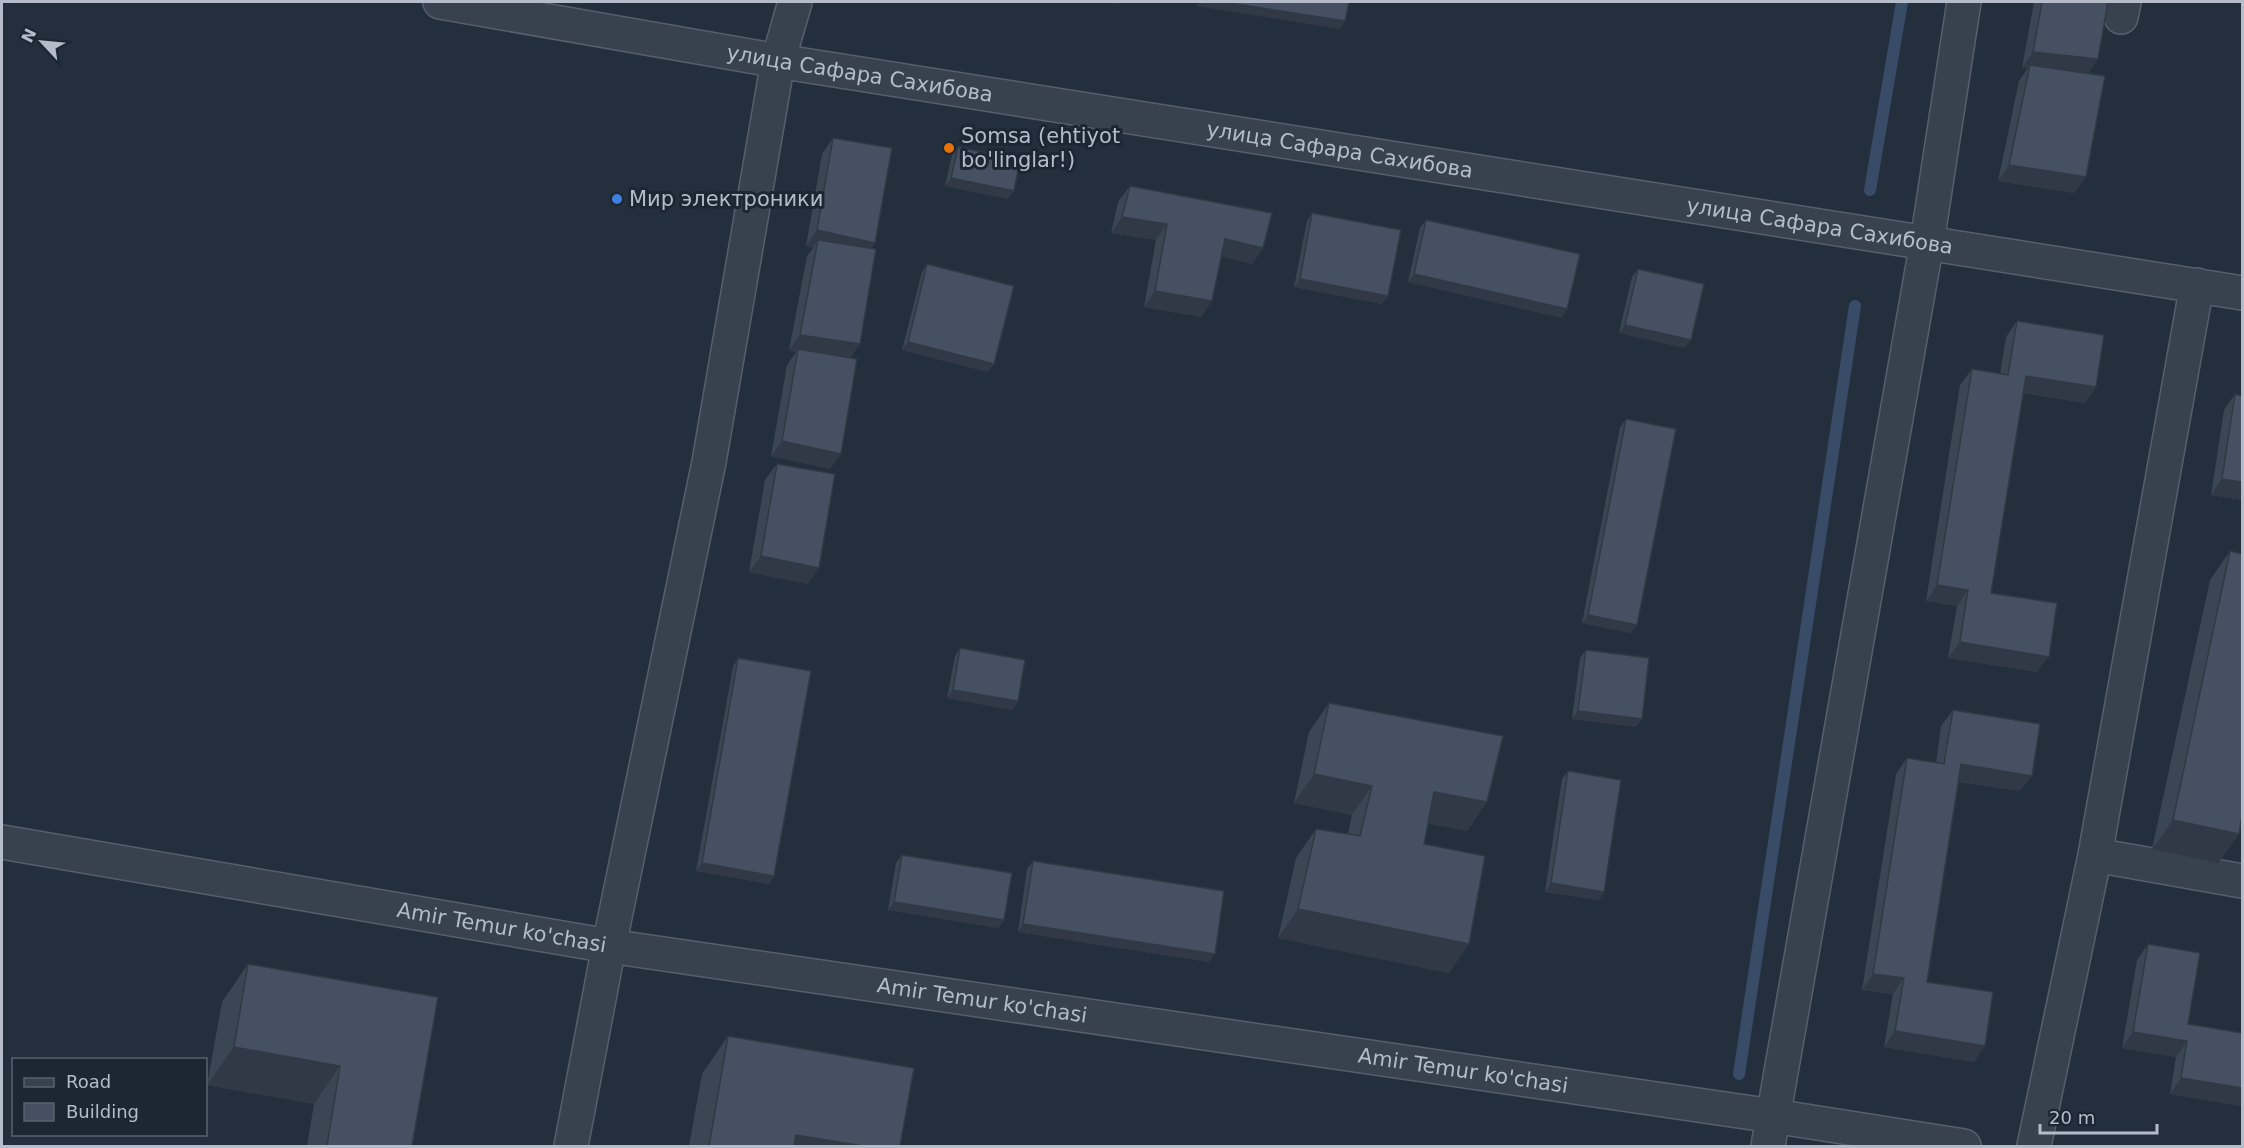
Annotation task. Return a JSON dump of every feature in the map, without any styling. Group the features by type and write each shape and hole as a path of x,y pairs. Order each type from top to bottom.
{"street":[{"name":"улица Сафара Сахибова","path":"440,2 778,60 2242,293"},
{"path":"571,1146 609,946 709,462 778,60 795,2"},
{"path":"1771,1131 1927,242 1964,2"},
{"path":"2034,1146 2094,855 2197,285"},
{"name":"Amir Temur ko'chasi","path":"2,842 609,946 1771,1131 1964,1146"},
{"path":"2094,855 2242,881"}],"building":[{"path":"1223,2 1349,2 1345,21"},
{"path":"2042,2 2108,2 2098,59 2033,52"},
{"path":"2030,65 2105,76 2086,177 2009,165"},
{"path":"833,138 892,148 875,243 817,230"},
{"path":"958,147 1020,160 1014,191 951,178"},
{"path":"1130,186 1272,213 1263,248 1225,239 1212,301 1155,291 1167,224 1122,217"},
{"path":"1312,213 1401,230 1388,296 1300,279"},
{"path":"1426,220 1580,254 1567,309 1414,274"},
{"path":"818,240 876,249 860,344 800,335"},
{"path":"927,264 1014,286 994,364 908,342"},
{"path":"1638,269 1704,284 1691,340 1625,325"},
{"path":"2017,321 2104,335 2096,387 2026,376 1991,593 2057,603 2049,657 1960,642 1968,590 1937,585 1972,369 2008,375"},
{"path":"798,349 857,359 841,454 782,441"},
{"path":"2235,394 2242,396 2242,482 2222,479"},
{"path":"1626,419 1676,429 1637,625 1588,615"},
{"path":"777,464 835,474 819,568 761,556"},
{"path":"2230,551 2242,554 2242,816 2239,834 2173,820"},
{"path":"960,648 1025,660 1018,701 953,690"},
{"path":"1586,650 1649,658 1642,719 1578,711"},
{"path":"738,658 811,671 774,876 702,863"},
{"path":"1329,703 1503,736 1487,802 1434,792 1424,844 1485,856 1469,944 1298,909 1316,829 1360,836 1372,786 1314,774"},
{"path":"1953,710 2040,724 2032,776 1961,764 1927,982 1993,992 1985,1046 1895,1031 1904,978 1873,974 1907,758 1944,764"},
{"path":"1568,771 1621,780 1604,892 1551,883"},
{"path":"902,855 1012,873 1004,920 894,902"},
{"path":"1033,861 1224,891 1215,954 1023,924"},
{"path":"2148,944 2200,953 2188,1024 2242,1033 2242,1088 2181,1078 2187,1041 2133,1032"},
{"path":"248,964 438,997 412,1146 327,1146 340,1066 234,1047"},
{"path":"728,1036 914,1068 900,1146 863,1146 796,1135 794,1146 709,1146"}],"waterway":[{"path":"1870,190 1902,2"},
{"path":"1739,1074 1855,306"}],"place":[{"name":"Somsa (ehtiyot bo'linglar!)","path":"949,148"},
{"name":"Мир электроники","path":"617,199"}]}
